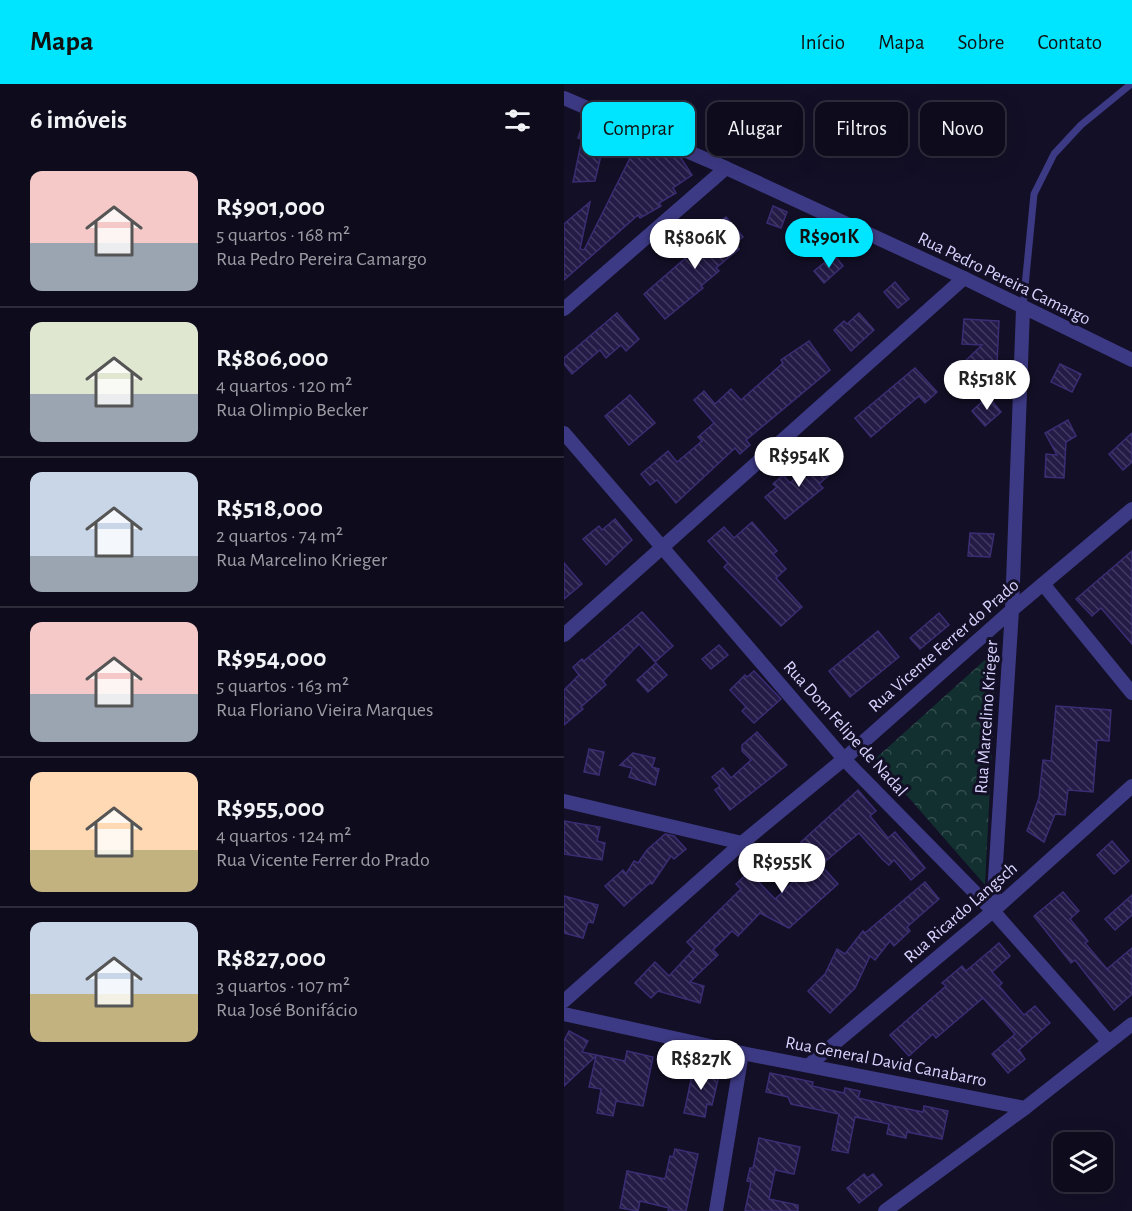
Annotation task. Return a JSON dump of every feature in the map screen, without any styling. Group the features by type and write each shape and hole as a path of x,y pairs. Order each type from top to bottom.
{"street":[{"name":"Rua Pedro Pereira Camargo","path":"564,98 726,168 964,278 1023,309 1132,360"},
{"path":"564,309 726,168"},
{"path":"564,635 664,549 964,278"},
{"name":"Rua Marcelino Krieger","path":"993,911 1012,610 1023,309"},
{"name":"Rua Dom Felipe de Nadal","path":"564,433 844,759 993,911 1108,1041"},
{"name":"Rua Vicente Ferrer do Prado","path":"564,1000 742,843 844,759 1012,610 1132,509"},
{"path":"1043,584 1132,693"},
{"name":"Rua Ricardo Langsch","path":"810,1064 993,911 1132,786"},
{"path":"564,801 742,843"},
{"name":"Rua General David Canabarro","path":"564,1014 742,1053 810,1064 1025,1108"},
{"path":"885,1211 1025,1108 1132,1024"},
{"path":"716,1211 742,1053"}],"lane":[{"path":"1023,309 1034,194 1054,154 1081,125 1131,84"}],"green space":[{"path":"997,649 985,885 875,759"}],"building":[{"path":"582,127 582,139 578,138"},
{"path":"582,139 582,156 601,156 595,181 573,182"},
{"path":"631,156 676,156 681,158 692,175 673,188 676,193 659,203 661,206 640,218 638,215 564,280 564,224 590,202 580,249 584,250"},
{"path":"773,206 787,212 781,228 767,223"},
{"path":"726,217 743,237 735,243 739,249 716,268 719,271 701,286 703,288 665,319 644,294 711,236 707,232"},
{"path":"834,255 843,266 824,283 814,271"},
{"path":"895,282 909,299 898,308 884,292"},
{"path":"617,313 639,339 626,351 621,345 606,358 600,350 572,374 564,364 564,358"},
{"path":"859,313 874,330 851,351 834,330 844,321 847,324"},
{"path":"964,319 999,321 997,364 1007,365 1005,389 960,385 961,365 982,345 962,344"},
{"path":"809,341 830,370 746,440 750,445 740,454 735,448 676,503 657,480 650,485 641,474 668,451 677,462 702,441 698,437 714,423 694,400 704,391 715,404 731,389 741,400 783,363 781,360"},
{"path":"1060,364 1081,374 1072,392 1051,382"},
{"path":"915,368 937,392 925,403 919,396 871,437 855,418"},
{"path":"630,395 655,423 629,445 605,416"},
{"path":"988,396 1001,412 985,426 972,411"},
{"path":"1068,420 1076,436 1066,442 1064,478 1045,477 1046,454 1057,455 1045,433"},
{"path":"1132,433 1132,462 1123,470 1109,454"},
{"path":"820,455 834,471 819,484 823,488 785,519 765,497 777,487 773,484 783,475 790,483"},
{"path":"615,519 632,540 606,565 583,539 599,526 602,530"},
{"path":"752,522 777,551 773,554 786,569 776,578 802,607 781,626 724,567 728,563 708,541 724,527 734,538"},
{"path":"970,533 994,534 990,557 968,556"},
{"path":"1132,551 1132,644 1101,608 1092,616 1076,599"},
{"path":"564,563 582,584 564,599"},
{"path":"642,612 673,646 655,662 639,644 603,681 606,685 564,725 564,690 579,675 573,667 582,659 584,661"},
{"path":"939,613 949,625 920,649 910,638"},
{"path":"878,631 899,657 850,697 829,671"},
{"path":"719,645 728,655 711,669 702,659"},
{"path":"656,663 667,675 648,692 637,680"},
{"path":"754,671 781,699 754,723 742,711 746,707 730,690 745,675 747,677"},
{"path":"1056,706 1111,710 1109,741 1097,740 1093,792 1068,790 1065,815 1055,814 1044,842 1027,831 1039,798 1043,760 1051,761"},
{"path":"757,732 787,765 730,810 715,790 720,786 712,777 723,768 731,778 751,760 742,751 742,745"},
{"path":"589,749 604,752 599,775 584,772"},
{"path":"633,753 655,758 652,767 659,769 655,785 629,777 632,768 620,765"},
{"path":"858,790 876,811 870,816 888,838 895,832 925,868 911,880 894,860 889,865 883,860 859,833 821,865 838,884 789,928 760,913 738,936 732,931 713,950 718,955 690,982 704,986 700,1003 658,991 651,998 635,983 655,962 669,976 694,949 687,942 741,889 736,884 749,872 775,899 801,875 789,864 805,847 801,842"},
{"path":"564,821 600,827 597,841 605,843 602,860 564,854"},
{"path":"665,834 674,836 686,849 674,859 671,856 652,884 650,883 624,906 605,886 623,870 626,874 634,861 638,863 647,850"},
{"path":"1112,841 1129,861 1114,874 1097,855"},
{"path":"925,882 939,899 907,927 910,931 894,946 890,941 875,960 870,956 855,988 830,1013 808,991 825,974 837,949 845,954 863,931 865,933"},
{"path":"1063,892 1079,911 1070,919 1088,941 1085,943 1107,969 1132,948 1132,994 1114,1010 1075,960 1071,963 1034,916"},
{"path":"1132,895 1132,915 1115,930 1105,919"},
{"path":"564,896 598,905 593,923 588,922 583,938 564,933"},
{"path":"999,943 1010,956 992,972 1002,983 999,986 1024,1015 1035,1006 1050,1023 1019,1050 1025,1059 1008,1073 992,1054 1015,1034 983,998 936,1038 933,1034 909,1056 890,1035 946,986 942,983 962,966 966,971"},
{"path":"569,1031 588,1041 582,1052 625,1061 627,1051 653,1057 643,1106 616,1101 613,1116 597,1113 601,1089 589,1087 596,1056 564,1086 564,1041"},
{"path":"694,1066 720,1071 712,1105 707,1104 705,1117 684,1113"},
{"path":"770,1073 813,1082 812,1086 844,1093 845,1088 860,1091 858,1098 893,1106 923,1112 924,1106 948,1111 942,1139 907,1132 906,1138 887,1134 889,1124 855,1117 848,1153 832,1150 839,1114 791,1104 788,1097 766,1092"},
{"path":"759,1138 800,1147 794,1174 775,1170 769,1199 798,1205 798,1211 745,1211 751,1182 747,1181 750,1168 753,1168"},
{"path":"675,1149 698,1154 686,1211 668,1211 669,1208 640,1201 638,1211 620,1208 627,1171 665,1179 670,1156 673,1157"},
{"path":"864,1174 867,1178 873,1174 882,1185 859,1203 847,1188"}]}
